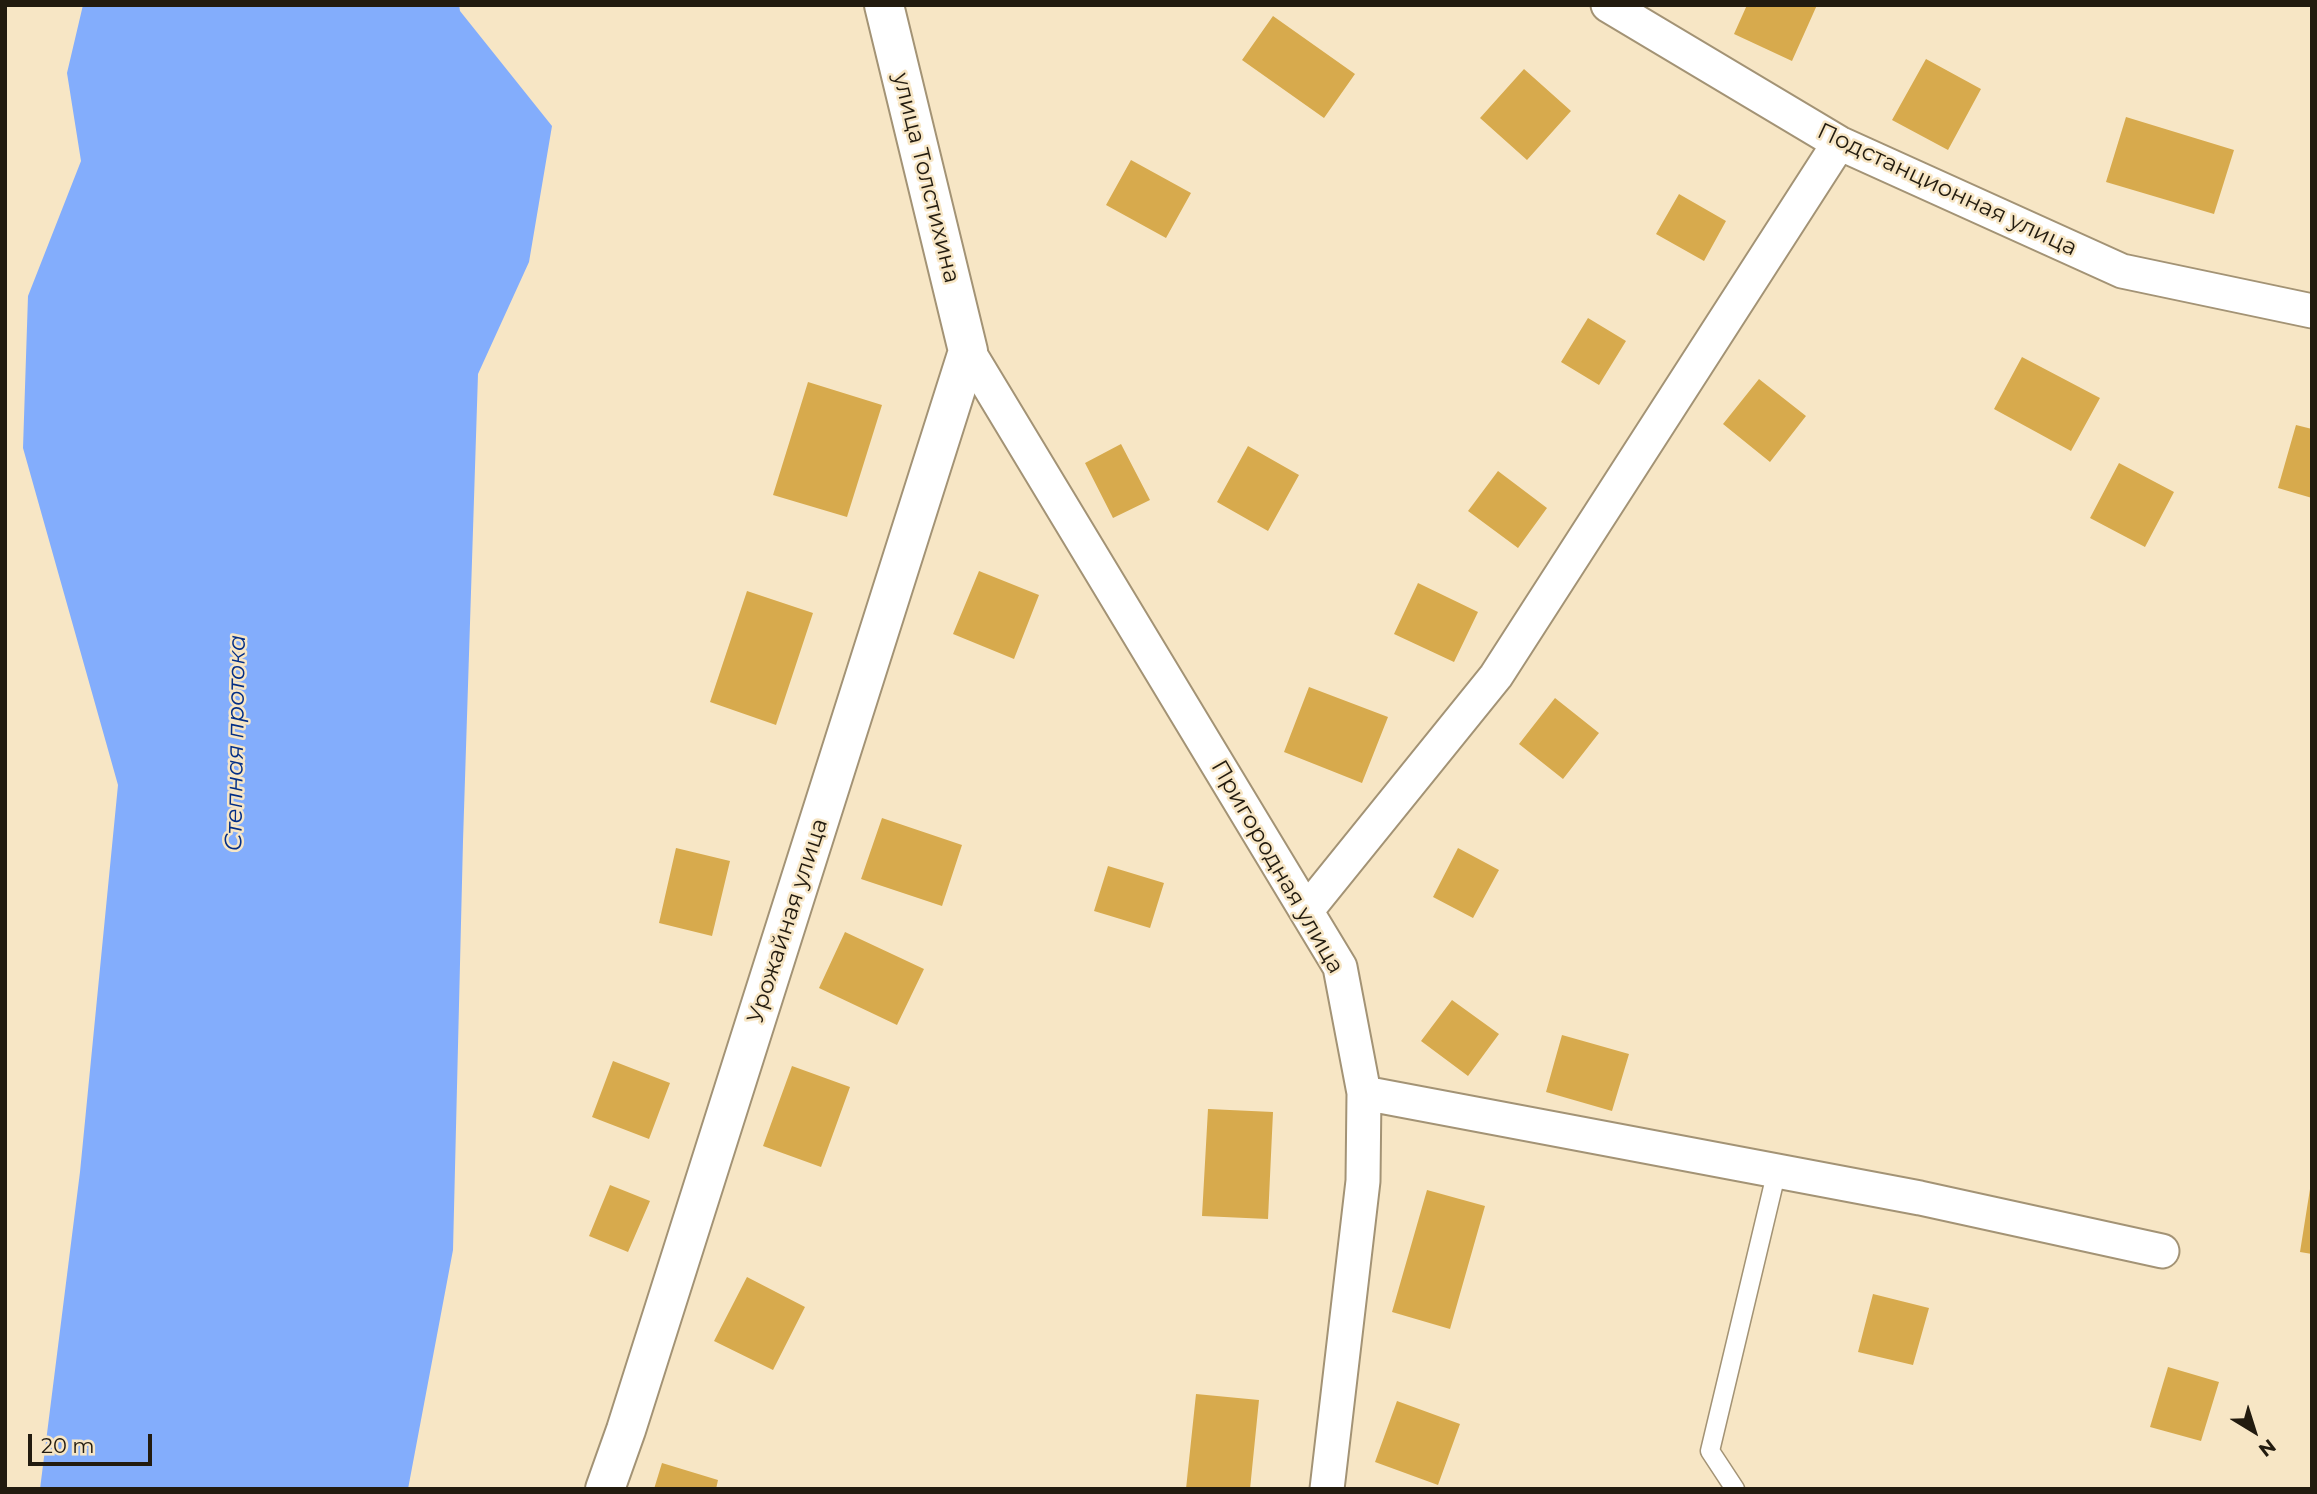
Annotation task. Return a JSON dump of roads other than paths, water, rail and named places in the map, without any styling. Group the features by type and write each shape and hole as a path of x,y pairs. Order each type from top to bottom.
{"street":[{"name":"улица Толстихина","path":"884,5 968,351"},
{"name":"Подстанционная улица","path":"1608,5 1839,143 2122,271 2312,311"},
{"path":"1307,910 1496,676 1839,143"},
{"name":"Пригородная улица","path":"968,351 1340,967 1364,1093 1363,1181 1327,1489"},
{"name":"Урожайная улица","path":"605,1489 968,351"},
{"path":"1364,1093 1934,1201 2162,1251"}],"lane":[{"path":"1735,1489 1710,1451 1777,1170"}],"water":[{"name":"Степная протока","path":"83,5 459,5 460,11 552,126 529,262 478,374 453,1250 408,1489 40,1489 80,1172 118,785 23,448 28,296 81,161 67,73"}]}
